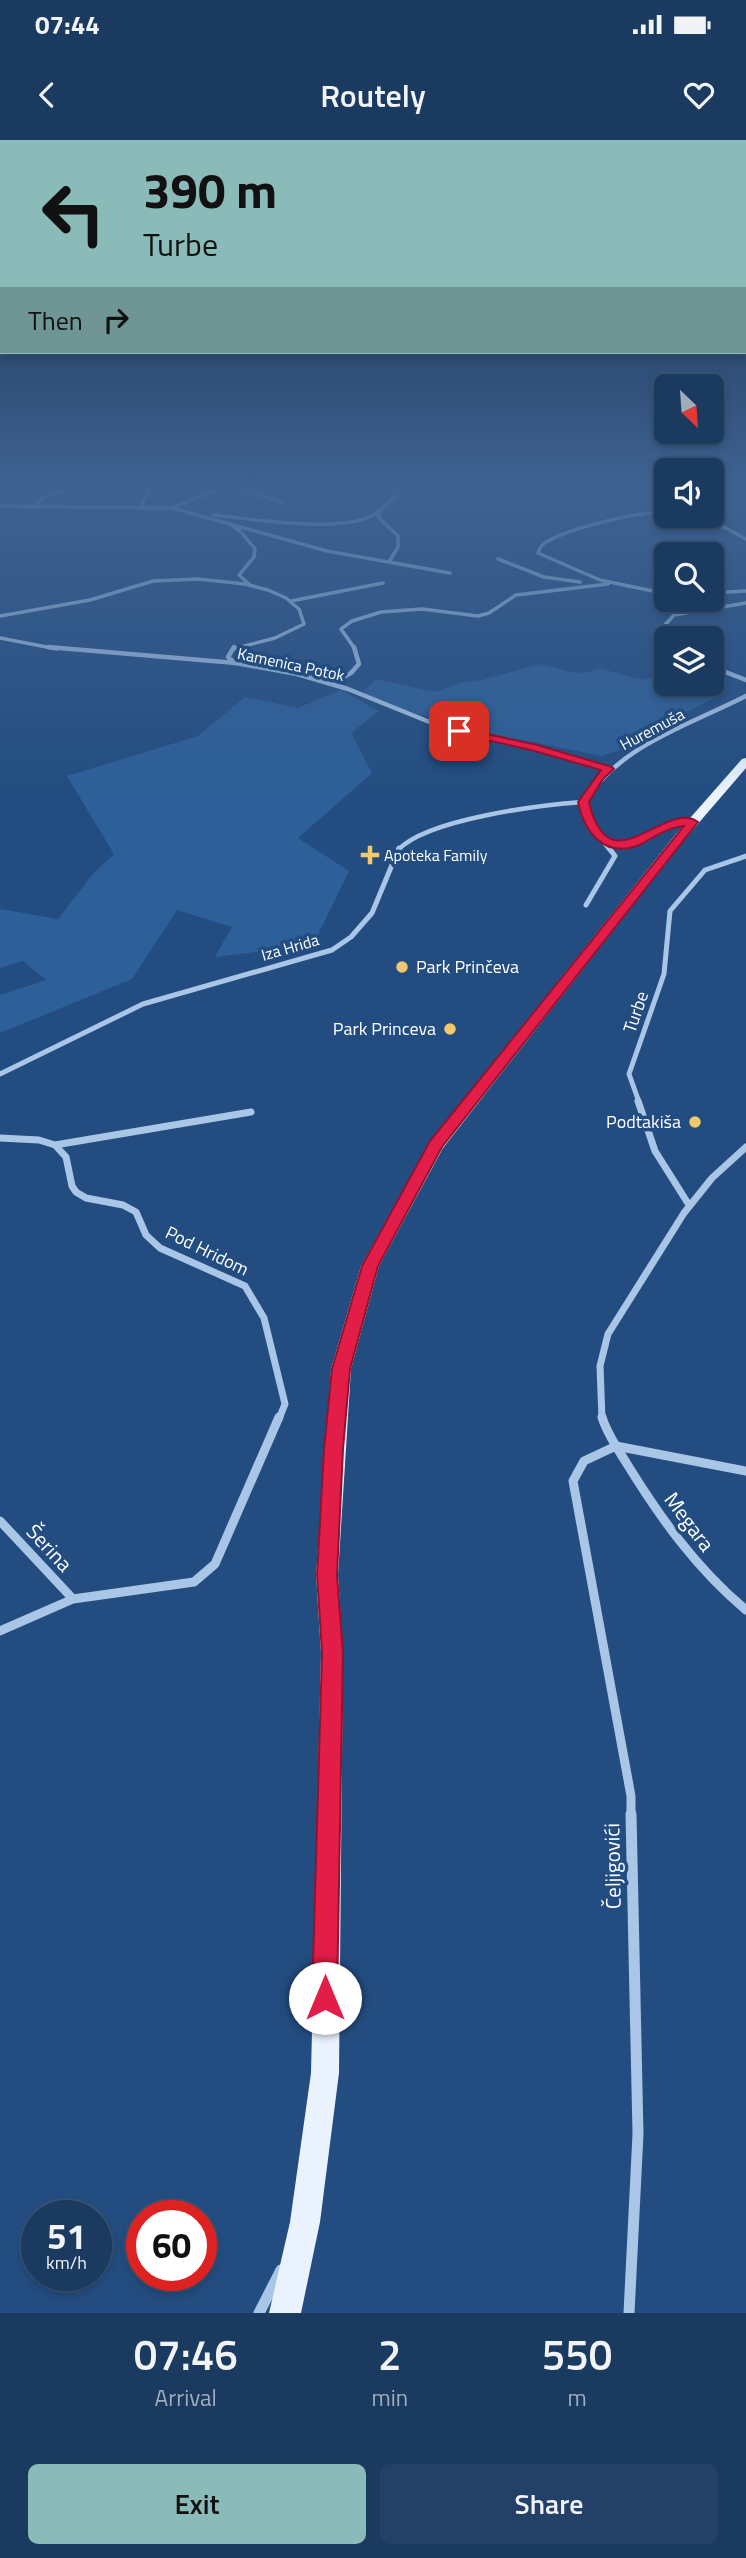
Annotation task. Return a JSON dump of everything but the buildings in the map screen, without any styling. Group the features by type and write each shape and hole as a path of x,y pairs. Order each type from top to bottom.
{"main road":[{"path":"285,2313 305,2222 325,2074 332,1653 327,1575 341,1369 352,1324 370,1266 436,1144 693,822 746,761"}],"street":[{"path":"0,616 88,600 127,589"},
{"path":"236,663 228,657 234,647 275,638 304,624 299,608 291,601 264,589"},
{"path":"291,601 350,589"},
{"path":"332,683 351,673 359,664 356,649 341,629 359,618 381,612 422,609 478,616 489,613 516,596 549,589"},
{"path":"724,592 746,591"},
{"path":"664,626 674,615 746,603"},
{"name":"Kamenica Potok","path":"0,638 58,649 236,663 332,683 437,725 533,747 608,769"},
{"path":"724,672 746,680"},
{"name":"Huremuša","path":"583,802 599,777 608,769 669,732 746,696"},
{"path":"583,802 587,818 598,837 615,856 586,905"},
{"name":"Iza Hrida","path":"0,1074 33,1060 108,1019 144,1004 199,986 318,956 349,940 372,914 395,856 410,839 499,813 544,804 583,802"},
{"path":"598,837 624,845 674,823 693,822"},
{"name":"Turbe","path":"689,1205 655,1151 629,1074 664,974 670,911 705,870 746,856"},
{"path":"0,1138 38,1140 55,1145 251,1112"},
{"name":"Pod Hridom","path":"55,1145 66,1157 72,1186 76,1192 86,1198 123,1205 136,1212 146,1235 160,1248 245,1286 264,1318 285,1404 215,1564 194,1582 73,1599"},
{"name":"Megara","path":"746,1147 729,1160 689,1205 604,1342 601,1418 644,1492 706,1574 727,1596 746,1610"},
{"path":"616,1446 746,1471"},
{"name":"Čeljigovići","path":"616,1446 584,1461 573,1481 631,1796 638,2134 629,2313"},
{"name":"Šerina","path":"0,1521 73,1599"},
{"path":"0,1631 73,1599"},
{"path":"259,2313 305,2222"}],"shaded area":[{"path":"540,664 585,673 600,668 637,679 654,678 654,696 719,696 640,734 618,751 601,756 459,727 387,704 363,692 376,679 436,692 463,682 482,680"},
{"path":"341,690 379,711 351,733 372,773 298,838 349,871 313,945 215,957 232,927 177,910 132,979 0,1033 0,995 46,980 23,961 0,968 0,909 58,919 92,875 114,854 67,776 198,736 245,697 298,708"}],"place":[{"name":"Apoteka Family","path":"370,855"},
{"name":"Park Prinčeva","path":"402,967"},
{"name":"Park Princeva","path":"450,1029"},
{"name":"Podtakiša","path":"695,1122"}],"route":[{"path":"325,1998 332,1653 327,1575 334,1449 341,1369 370,1266 436,1144 489,1074 693,822 674,823 633,843 611,843 595,833 583,802 599,777 608,769 533,747 459,731"}]}
